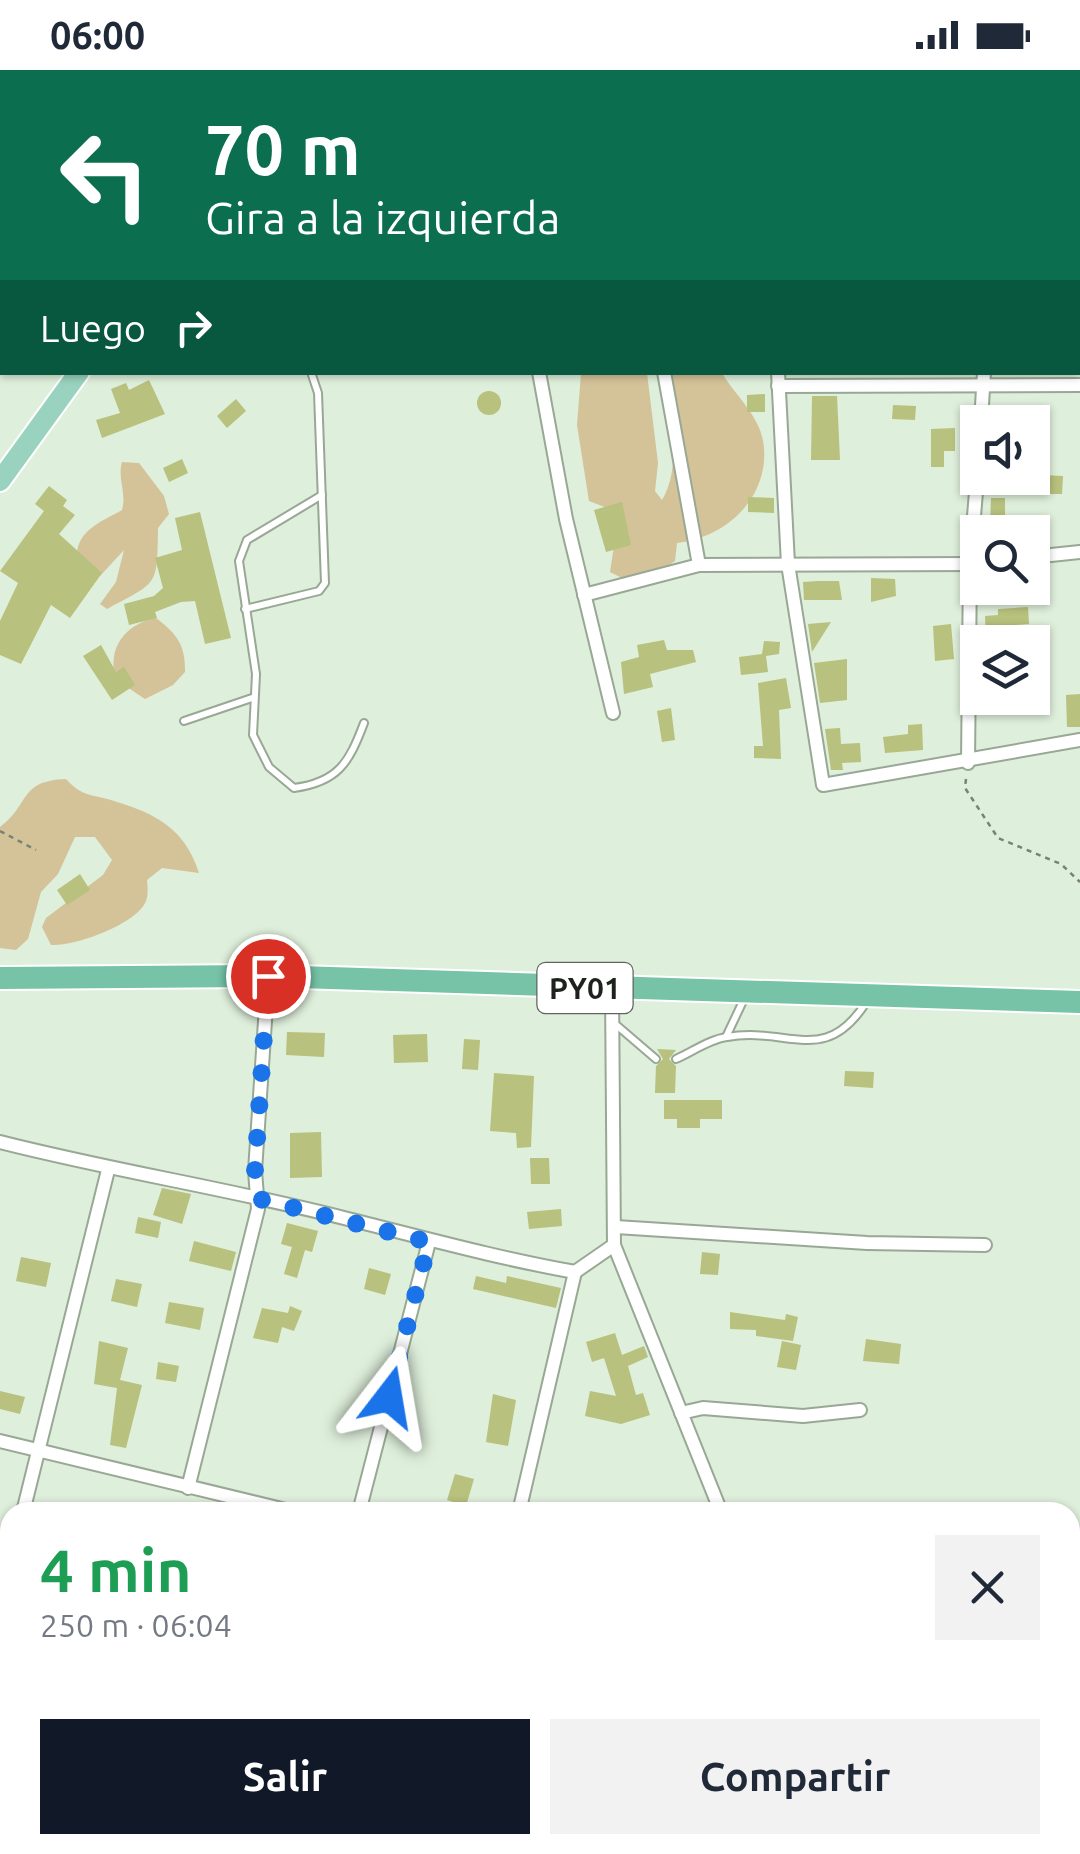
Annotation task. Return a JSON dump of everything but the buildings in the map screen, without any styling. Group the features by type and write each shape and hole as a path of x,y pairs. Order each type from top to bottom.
{"highway":[{"name":"PY01","path":"0,966 90,975"},
{"name":"PY01","path":"0,978 268,976 1080,1002"}],"main road":[{"path":"0,482 77,375"}],"street":[{"path":"540,375 584,595 613,714"},
{"path":"665,375 699,566"},
{"path":"982,405 984,378"},
{"path":"1080,385 984,378 778,379 788,564 823,785 968,763 1080,740"},
{"path":"1050,556 1080,552"},
{"path":"584,595 699,566 960,564"},
{"path":"968,763 973,605"},
{"path":"188,1488 259,1199 255,1170 268,976"},
{"path":"612,988 614,1245 716,1502"},
{"path":"0,1142 108,1170 259,1199 429,1242 575,1272"},
{"path":"25,1502 108,1170"},
{"path":"616,1227 867,1243 985,1245"},
{"path":"362,1502 429,1242"},
{"path":"522,1502 575,1272 614,1245"},
{"path":"681,1413 703,1408 803,1416 860,1410"},
{"path":"0,1441 250,1502"}],"lane":[{"path":"244,609 324,587 318,393 312,375"},
{"path":"322,494 247,540 239,561 256,674 252,734 269,767 294,788 320,784 340,771 364,723"},
{"path":"184,721 252,698"},
{"path":"726,1036 750,989"},
{"path":"676,1060 726,1036 831,1038 854,1023 871,995"},
{"path":"613,1023 656,1058"}],"path":[{"path":"968,763 966,788 998,838 1061,864 1080,882"},
{"path":"0,831 36,850"}],"shaded area":[{"path":"581,375 647,375 658,463 655,491 662,500 669,486 673,454 661,375 723,375 759,427 764,448 759,484 740,513 711,533 677,543 675,561 638,586 610,572 618,520 607,508 589,501 577,425"},
{"path":"122,462 139,463 164,496 169,514 158,528 152,580 107,609 100,604 116,582 124,550 100,576 77,559 77,549 85,534 122,510"},
{"path":"156,618 179,641 185,672 173,685 145,699 115,679 114,657 127,632"},
{"path":"66,779 83,792 129,806 167,825 186,845 199,873 162,868 147,880 146,900 132,917 98,935 51,945 42,927 46,918 103,875 112,860 95,837 75,837 58,874 41,892 28,939 16,950 0,948 0,827 32,789"}],"route":[{"path":"268,976 255,1170 259,1199 429,1242 389,1397"}]}
